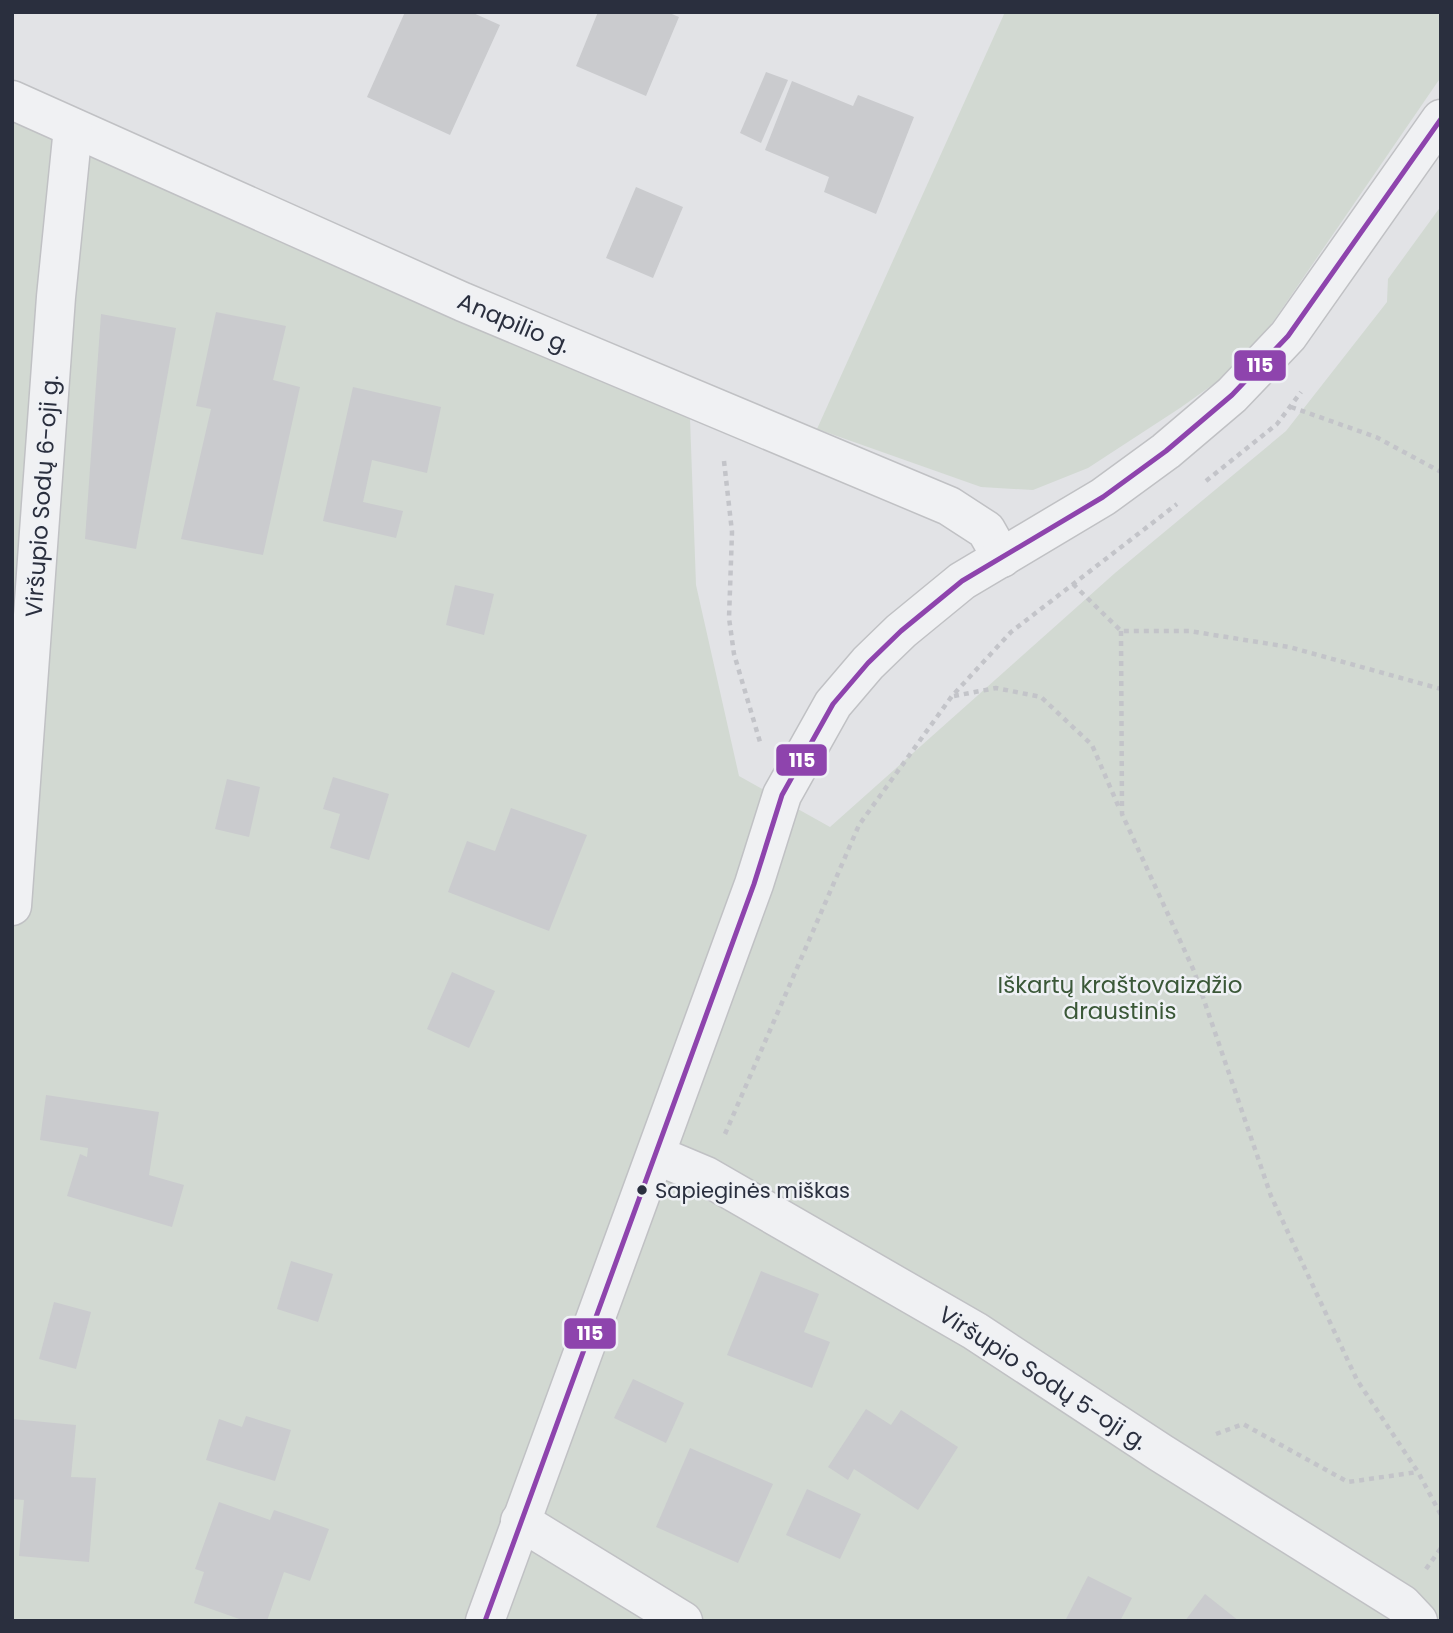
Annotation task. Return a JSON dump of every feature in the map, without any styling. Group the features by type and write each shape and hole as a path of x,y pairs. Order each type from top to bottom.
{"street":[{"name":"Anapilio g.","path":"12,100 463,302 949,506 986,530 1002,558"},
{"path":"485,1621 754,884 782,795 833,704 868,663 901,631 962,581 1103,497 1166,451 1232,395 1288,336 1441,119"},
{"name":"Viršupio Sodų 6-oji g.","path":"12,906 56,297 73,128"},
{"name":"Viršupio Sodų 5-oji g.","path":"656,1155 706,1177 975,1331 1161,1453 1402,1604 1418,1621"},
{"path":"520,1521 683,1621"}],"path":[{"path":"1200,485 1277,424 1307,384"},
{"path":"1291,407 1376,436 1441,472"},
{"path":"722,412 722,444 733,533 729,618 734,654 760,740 782,795"},
{"path":"706,1177 859,825 952,696 1010,632 1179,502"},
{"path":"1073,584 1121,631 1189,631 1289,646 1441,689"},
{"path":"1121,631 1122,814"},
{"path":"952,696 996,688 1041,697 1092,745 1194,971 1271,1196 1357,1380 1418,1472 1441,1515"},
{"path":"1161,1453 1243,1424 1348,1482 1418,1472"}],"green space":[{"path":"1005,12 1441,12 1441,77 1266,332 1225,376 1180,408 1088,468 1033,490 981,487 817,429"},
{"name":"Iškartų kraštovaizdžio draustinis","path":"12,118 690,418 696,585 739,776 830,827 1115,573 1286,431 1387,302 1388,279 1441,206 1441,1621 12,1621"}],"building":[{"path":"405,12 471,12 500,25 450,135 367,97"},
{"path":"598,12 667,12 679,17 646,96 576,66"},
{"path":"766,72 788,80 761,143 740,133"},
{"path":"792,81 853,106 858,95 914,117 876,214 824,192 829,177 765,150"},
{"path":"636,187 683,207 653,278 606,258"},
{"path":"216,312 286,326 273,380 300,387 263,555 181,539 211,409 196,406"},
{"path":"101,314 176,328 136,549 85,539"},
{"path":"353,387 441,407 427,473 372,460 363,502 403,511 396,538 323,521"},
{"path":"455,585 494,594 484,635 446,625"},
{"path":"333,777 389,794 369,860 330,848 340,814 323,809"},
{"path":"227,779 260,787 249,837 215,829"},
{"path":"511,808 587,835 549,931 448,892 467,841 495,851"},
{"path":"452,972 495,991 469,1048 427,1029"},
{"path":"46,1095 159,1112 149,1175 184,1185 172,1227 67,1196 80,1154 87,1157 88,1148 40,1140"},
{"path":"291,1261 333,1274 318,1322 277,1309"},
{"path":"761,1271 819,1294 804,1332 830,1342 812,1388 727,1355"},
{"path":"54,1302 91,1312 76,1369 39,1359"},
{"path":"633,1379 684,1403 666,1443 614,1418"},
{"path":"866,1409 891,1425 901,1410 958,1447 918,1510 854,1469 848,1480 828,1467"},
{"path":"246,1416 291,1430 275,1481 206,1460 219,1419 242,1427"},
{"path":"12,1419 76,1425 71,1477 96,1478 89,1562 19,1556 24,1500 12,1499"},
{"path":"690,1448 773,1484 738,1563 656,1527"},
{"path":"807,1489 861,1514 840,1559 786,1535"},
{"path":"219,1502 270,1520 274,1510 329,1529 310,1581 284,1572 267,1621 245,1621 194,1603 204,1572 195,1569"},
{"path":"1088,1576 1132,1598 1120,1621 1065,1621"},
{"path":"1205,1594 1239,1621 1185,1621"}],"transit line":[{"name":"115","path":"485,1621 754,884 782,795 833,704 868,663 901,631 962,581 1103,497 1166,451 1232,395 1288,336 1441,119"}],"place":[{"name":"Sapieginės miškas","path":"642,1190"}]}
